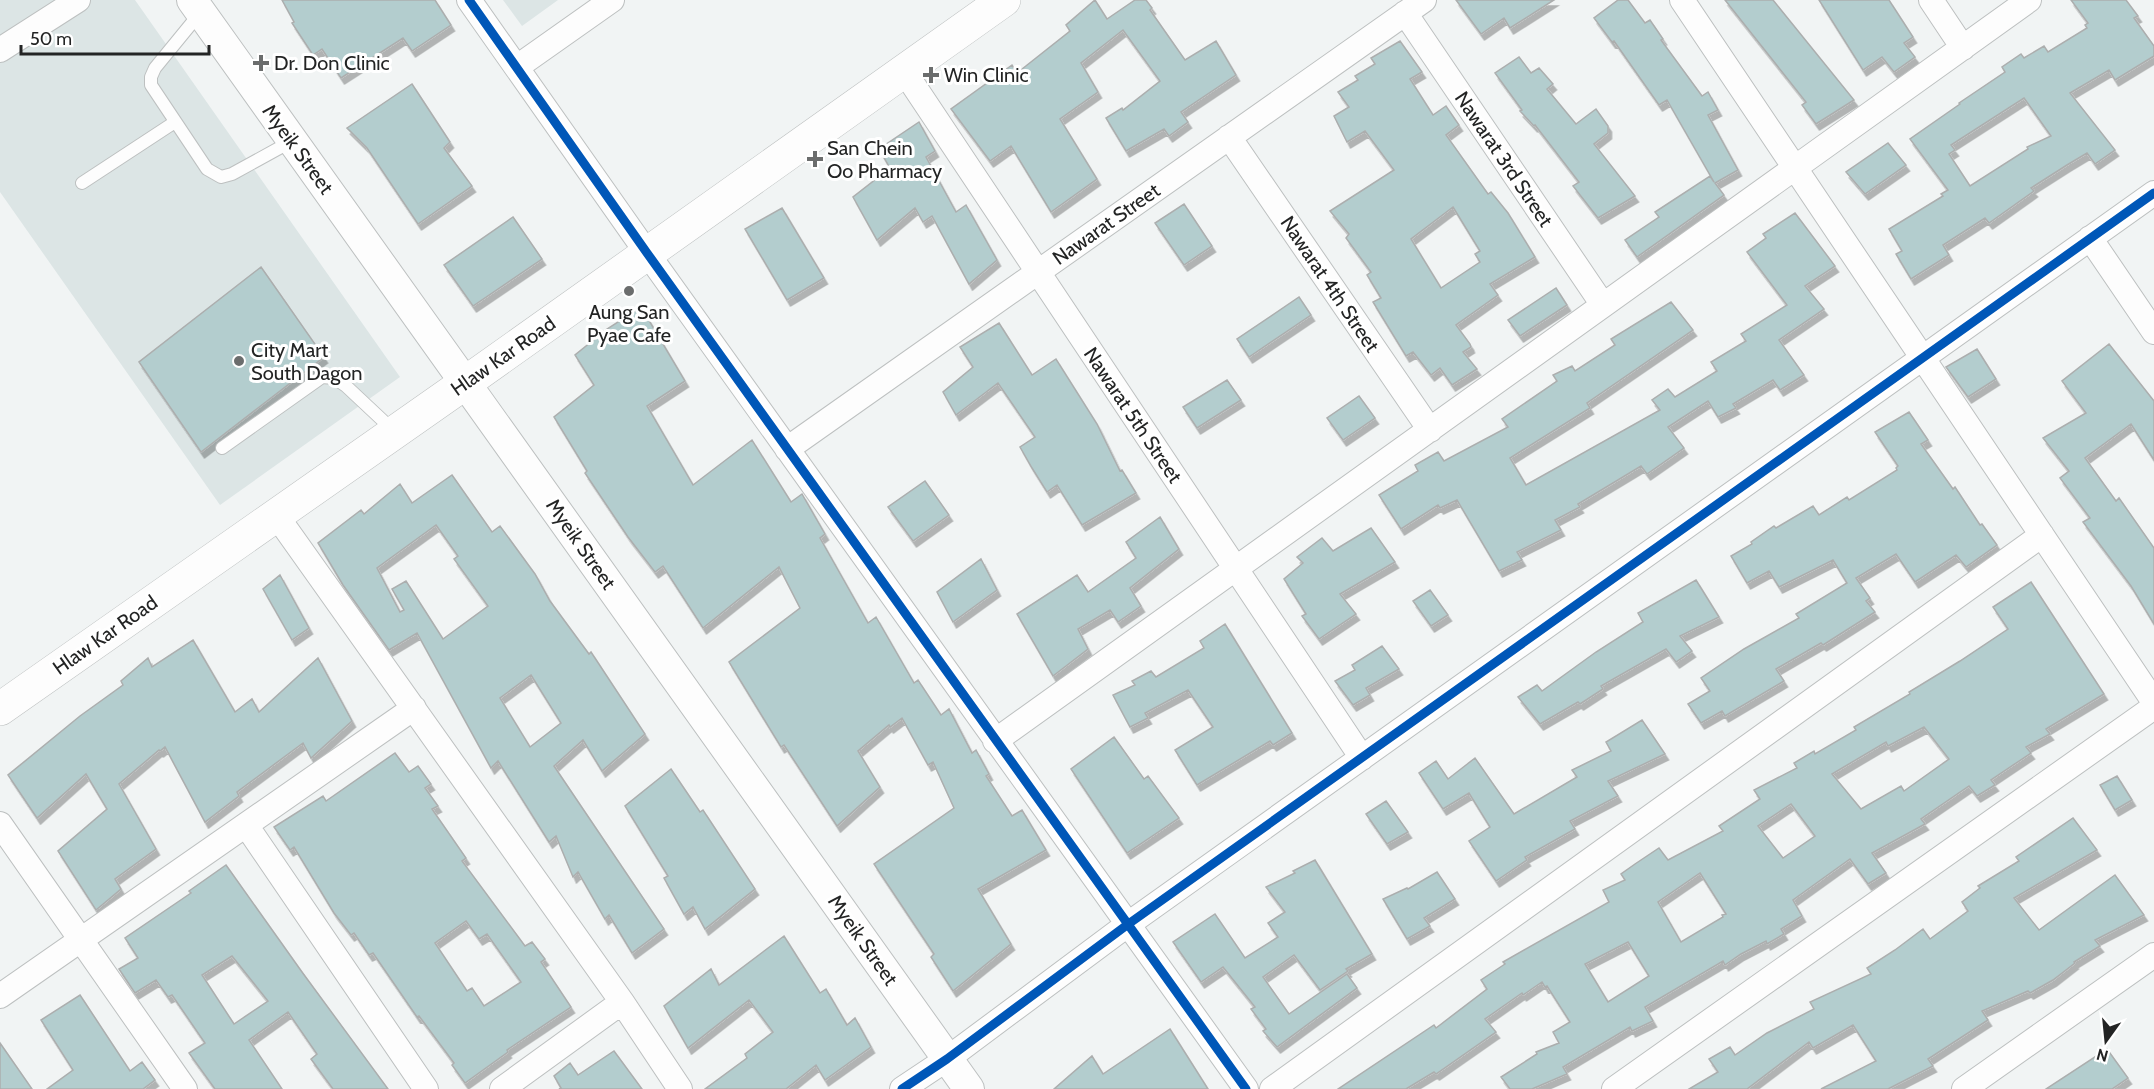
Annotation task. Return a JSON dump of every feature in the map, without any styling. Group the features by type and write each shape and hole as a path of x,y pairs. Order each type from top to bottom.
{"main road":[{"name":"Hlaw Kar Road","path":"0,709 465,383 1004,0"}],"street":[{"path":"0,50 78,0"},
{"path":"469,0 995,741 1246,1089"},
{"path":"517,67 612,0"},
{"path":"1682,0 2154,702"},
{"path":"1931,0 1963,48"},
{"path":"995,741 2029,0"},
{"name":"Myeik Street","path":"197,6 969,1089"},
{"name":"Nawarat Street","path":"787,449 1415,7"},
{"name":"Nawarat 3rd Street","path":"1415,7 1603,305"},
{"name":"Nawarat 5th Street","path":"904,71 1362,758"},
{"name":"Nawarat 4th Street","path":"1229,137 1430,430"},
{"path":"902,1089 947,1059 1127,925 2154,193"},
{"path":"2090,238 2154,332"},
{"path":"276,515 622,1002 680,1089"},
{"path":"1272,1089 2042,536"},
{"path":"1614,1089 2154,707"},
{"path":"0,996 414,708"},
{"path":"0,824 185,1089"},
{"path":"246,825 426,1089"},
{"path":"1964,1089 2154,955"},
{"path":"502,1089 622,1002"}],"lane":[{"path":"197,6 154,68 151,85 207,169 221,177 232,174 293,141"},
{"path":"82,183 176,122"},
{"path":"222,448 322,378 334,378 346,386 395,432"}],"shaded area":[{"path":"0,0 135,0 400,377 220,505 0,192"},
{"path":"503,0 558,0 522,26"}],"building":[{"path":"282,0 435,0 451,25 412,51 403,38 341,78 322,49 313,55 292,23 294,22"},
{"path":"1095,0 1107,19 1135,0 1146,0 1152,8 1150,10 1185,60 1216,41 1236,75 1181,112 1188,122 1169,136 1164,129 1126,151 1106,118 1122,108 1123,110 1160,81 1123,30 1081,63 1098,92 1060,119 1097,179 1051,212 1011,146 990,161 951,109 1012,65 1017,73 1070,31 1066,25"},
{"path":"1456,0 1554,0 1510,28 1504,18 1481,34"},
{"path":"1618,0 1628,0 1645,23 1650,20 1663,39 1661,40 1702,96 1708,92 1718,110 1708,115 1738,170 1715,183 1724,195 1637,257 1625,240 1659,217 1655,212 1710,176 1714,182 1667,100 1659,105 1614,41 1612,42 1594,18"},
{"path":"1725,0 1773,0 1854,100 1816,124 1802,105 1806,102"},
{"path":"1819,0 1889,0 1913,37 1904,43 1915,57 1894,72 1882,57 1863,70"},
{"path":"2071,0 2126,0 2138,16 2134,18 2154,46 2154,56 2115,80 2109,70 2070,93 2115,150 2095,164 2087,153 2067,165 2031,188 2034,191 1989,223 1985,218 1943,245 1949,255 1911,279 1896,254 1902,251 1889,229 1943,196 1941,194 1948,190 1910,139 2005,72 2002,67 2021,54 2024,58 2044,46 2048,52 2087,28 2085,25 2088,23","holes":["2024,98 2051,136 2027,147 2028,149 1970,186 1949,154 1955,150 1951,145"]},
{"path":"1400,41 1422,72 1410,79 1433,115 1446,106 1459,125 1446,135 1488,194 1491,192 1508,213 1535,257 1490,284 1498,295 1456,325 1471,347 1463,352 1477,369 1452,385 1440,368 1431,375 1413,352 1406,356 1373,302 1381,298 1367,275 1371,272 1346,238 1349,234 1330,211 1394,170 1365,131 1347,142 1334,116 1349,107 1338,92 1358,80 1355,76 1375,64 1371,58","holes":["1453,207 1480,251 1475,254 1480,262 1441,288 1411,239"]},
{"path":"1519,57 1531,73 1539,68 1553,84 1547,89 1576,124 1596,109 1608,126 1608,133 1594,144 1635,196 1598,218 1573,186 1579,182 1535,125 1520,111 1522,110 1495,73"},
{"path":"412,84 450,142 444,148 472,186 418,224 367,148 347,128"},
{"path":"919,122 935,151 926,157 956,212 966,205 997,260 969,284 932,216 923,222 915,208 877,240 853,197 890,168 879,149"},
{"path":"1888,143 1906,165 1865,194 1846,172"},
{"path":"1184,204 1212,246 1184,265 1155,223"},
{"path":"782,208 824,278 787,300 745,229"},
{"path":"1795,213 1835,266 1805,286 1824,309 1779,340 1804,375 1780,390 1773,380 1733,404 1736,408 1718,417 1708,401 1668,427 1684,448 1647,474 1641,466 1578,504 1580,507 1555,520 1561,530 1517,552 1522,560 1499,571 1457,500 1440,508 1438,505 1401,529 1379,495 1418,471 1415,465 1438,452 1444,461 1508,427 1502,419 1557,381 1553,375 1572,366 1575,371 1615,345 1611,339 1671,302 1693,330 1587,403 1590,408 1510,458 1526,485 1660,410 1652,400 1668,389 1675,397 1717,371 1711,362 1746,341 1741,334 1787,305 1747,252 1766,238 1763,234"},
{"path":"513,217 542,259 473,306 444,265"},
{"path":"261,267 324,357 201,452 139,362"},
{"path":"1556,288 1567,305 1520,336 1508,320"},
{"path":"1299,297 1311,315 1249,357 1237,339"},
{"path":"641,307 685,381 647,406 693,485 752,440 791,502 802,494 825,534 820,538 868,623 876,617 914,683 918,680 941,715 949,709 972,753 976,750 989,774 986,776 1012,816 1022,810 1046,850 978,889 1011,944 953,991 931,957 934,954 874,864 954,808 933,762 928,765 902,718 890,727 889,725 858,751 880,787 837,826 784,745 781,747 729,662 800,608 779,567 703,628 663,566 655,572 628,537 585,473 587,471 554,417 594,385 575,355 607,329"},
{"path":"999,323 1032,375 1056,359 1097,424 1120,471 1122,470 1136,493 1082,525 1057,485 1047,492 1032,468 1020,447 1035,437 998,383 956,415 943,392 973,367 960,347"},
{"path":"2109,344 2154,401 2154,460 2131,424 2085,458 2116,501 2119,498 2154,548 2154,624 2131,586 2083,522 2090,518 2060,478 2069,471 2043,438 2086,413 2062,381"},
{"path":"1977,349 1996,379 1968,397 1946,367"},
{"path":"1227,380 1241,400 1197,428 1183,407"},
{"path":"1359,396 1375,418 1343,440 1327,418"},
{"path":"1909,412 1928,440 1921,444 1997,545 1966,567 1956,555 1915,582 1896,554 1856,578 1870,598 1866,601 1875,612 1823,645 1821,643 1776,669 1784,681 1725,716 1722,711 1701,723 1688,704 1710,691 1701,678 1744,649 1799,618 1796,614 1847,583 1833,560 1779,587 1769,571 1747,583 1731,556 1752,544 1751,542 1774,526 1776,528 1813,506 1819,515 1847,497 1849,500 1897,470 1898,466 1875,432"},
{"path":"452,475 492,532 500,526 535,574 550,601 589,654 591,652 645,734 602,771 583,740 554,766 664,929 632,953 609,915 605,919 578,872 573,877 556,836 549,842 498,761 491,768 417,633 389,650 343,585 318,543 361,510 364,514 400,484 412,503","holes":["436,525 458,556 454,559 488,606 443,639 406,581 392,589 404,610 400,612 377,568","531,675 561,723 530,747 500,698"]},
{"path":"925,481 949,515 913,541 888,507"},
{"path":"1160,517 1179,549 1130,588 1141,606 1118,622 1110,610 1078,629 1088,649 1053,676 1017,614 1077,575 1088,592 1136,558 1126,542"},
{"path":"1371,528 1395,562 1340,594 1356,614 1319,639 1302,616 1306,614 1284,579 1303,563 1297,557 1322,538 1333,551"},
{"path":"981,559 997,590 953,622 937,592"},
{"path":"280,575 309,628 292,640 263,589"},
{"path":"1696,580 1719,617 1680,636 1692,651 1676,662 1666,649 1601,686 1603,689 1580,704 1578,702 1540,724 1518,697 1537,685 1542,691 1643,622 1638,613"},
{"path":"2031,582 2104,694 2046,729 2050,734 2026,747 2031,753 1991,780 1995,785 1977,796 1969,786 1921,819 1925,824 1872,853 1886,873 1868,884 1850,859 1793,900 1802,916 1781,929 1784,934 1767,944 1766,941 1741,954 1725,965 1723,961 1645,1007 1653,1021 1632,1031 1630,1027 1563,1067 1567,1074 1532,1089 1510,1089 1501,1077 1537,1054 1536,1052 1559,1043 1553,1032 1570,1022 1547,986 1545,987 1542,982 1485,1019 1496,1032 1436,1074 1434,1072 1406,1089 1338,1089 1434,1025 1436,1028 1487,989 1481,980 1505,964 1503,962 1609,902 1603,890 1625,880 1621,874 1635,864 1659,848 1668,860 1723,831 1719,826 1760,799 1754,790 1797,768 1794,763 1814,751 1815,754 1856,730 1854,727 1910,694 1909,692 2008,629 1993,607","holes":["1924,727 1949,759 1904,791 1901,786 1861,809 1832,774 1886,742 1888,746","1791,804 1815,836 1783,858 1758,826","1700,873 1726,914 1681,942 1658,902","1628,942 1649,976 1608,1002 1585,964"]},
{"path":"1430,590 1448,615 1431,626 1413,601"},
{"path":"1225,624 1292,733 1273,745 1270,741 1197,785 1175,750 1213,727 1188,690 1145,713 1148,718 1130,727 1113,695 1135,685 1132,681 1151,671 1156,677 1204,648 1200,641"},
{"path":"193,640 235,712 252,699 259,712 318,658 352,721 311,758 303,743 237,792 239,796 205,822 165,747 159,750 119,784 156,849 115,879 121,889 96,910 58,851 107,809 86,774 37,818 8,775 80,716 123,685 121,681 148,658 152,667"},
{"path":"1382,646 1399,669 1366,688 1370,695 1353,705 1335,681 1355,670 1352,665"},
{"path":"1642,720 1665,754 1608,781 1618,796 1570,821 1575,829 1525,857 1527,860 1496,881 1469,841 1490,827 1469,793 1443,809 1419,773 1436,761 1448,779 1475,758 1514,814 1577,777 1572,770 1611,751 1606,742"},
{"path":"1114,737 1144,779 1148,776 1179,818 1127,853 1071,769"},
{"path":"395,753 409,772 418,766 431,784 425,788 438,806 432,809 466,858 462,861 525,946 532,942 545,959 541,962 571,1007 507,1050 508,1052 465,1083 452,1065 454,1063 419,1016 417,1017 373,953 369,955 354,933 351,935 334,913 294,847 290,850 274,827 323,796 326,801","holes":["466,921 479,939 487,934 521,982 484,1006 472,988 467,991 435,943"]},
{"path":"671,769 700,812 703,810 755,889 705,929 693,907 684,914 664,878 668,876 625,806"},
{"path":"2117,776 2132,800 2115,810 2100,785"},
{"path":"1386,801 1408,832 1387,844 1366,814"},
{"path":"2073,818 2097,850 2014,898 2039,930 2115,875 2144,915 2095,940 2100,946 2074,962 2053,980 2030,993 2028,991 1982,1011 1988,1020 1928,1059 1933,1066 1888,1089 1821,1089 1876,1061 1853,1025 1813,1048 1809,1042 1747,1089 1689,1089 1718,1072 1709,1059 1730,1047 1735,1055 1767,1033 1814,1009 1810,1002 1871,974 1867,968 1923,929 1930,939 1968,911 1962,902 1980,888 1978,886 2019,861 2016,857"},
{"path":"1315,860 1372,954 1346,969 1348,971 1320,990 1294,955 1263,977 1289,1014 1347,974 1357,988 1277,1047 1263,1031 1266,1029 1251,1009 1255,1007 1223,967 1201,982 1173,942 1215,914 1245,958 1278,937 1268,923 1285,912 1266,887"},
{"path":"226,865 388,1089 333,1089 311,1059 317,1054 288,1012 249,1040 282,1089 215,1089 189,1053 205,1043 172,995 168,997 156,980 135,993 119,969 138,958 125,938 191,893 189,891","holes":["232,956 268,1001 234,1024 202,975"]},
{"path":"1437,872 1455,899 1424,918 1430,926 1407,939 1383,899 1408,889"},
{"path":"784,936 820,993 826,989 847,1025 855,1018 871,1047 825,1080 816,1065 786,1089 705,1089 747,1058 745,1054 773,1032 749,1000 688,1048 664,1006 711,969 719,985"},
{"path":"80,995 130,1071 142,1062 155,1080 143,1089 47,1089 73,1070 41,1020"},
{"path":"1170,1029 1208,1089 1054,1089 1092,1056 1103,1074"},
{"path":"0,1043 32,1089 0,1089"},
{"path":"2107,1049 2128,1078 2112,1089 2046,1089"},
{"path":"614,1051 642,1089 559,1089 561,1088 554,1076 570,1063 578,1075"}],"cycle path":[{"path":"469,0 647,253 1246,1089"},
{"path":"902,1089 947,1059 1127,925 2154,193"}],"place":[{"name":"Dr. Don Clinic","path":"261,63"},
{"name":"Win Clinic","path":"931,75"},
{"name":"San Chein Oo Pharmacy","path":"815,159"},
{"name":"Aung San Pyae Cafe","path":"629,291"},
{"name":"City Mart South Dagon","path":"239,361"}]}
